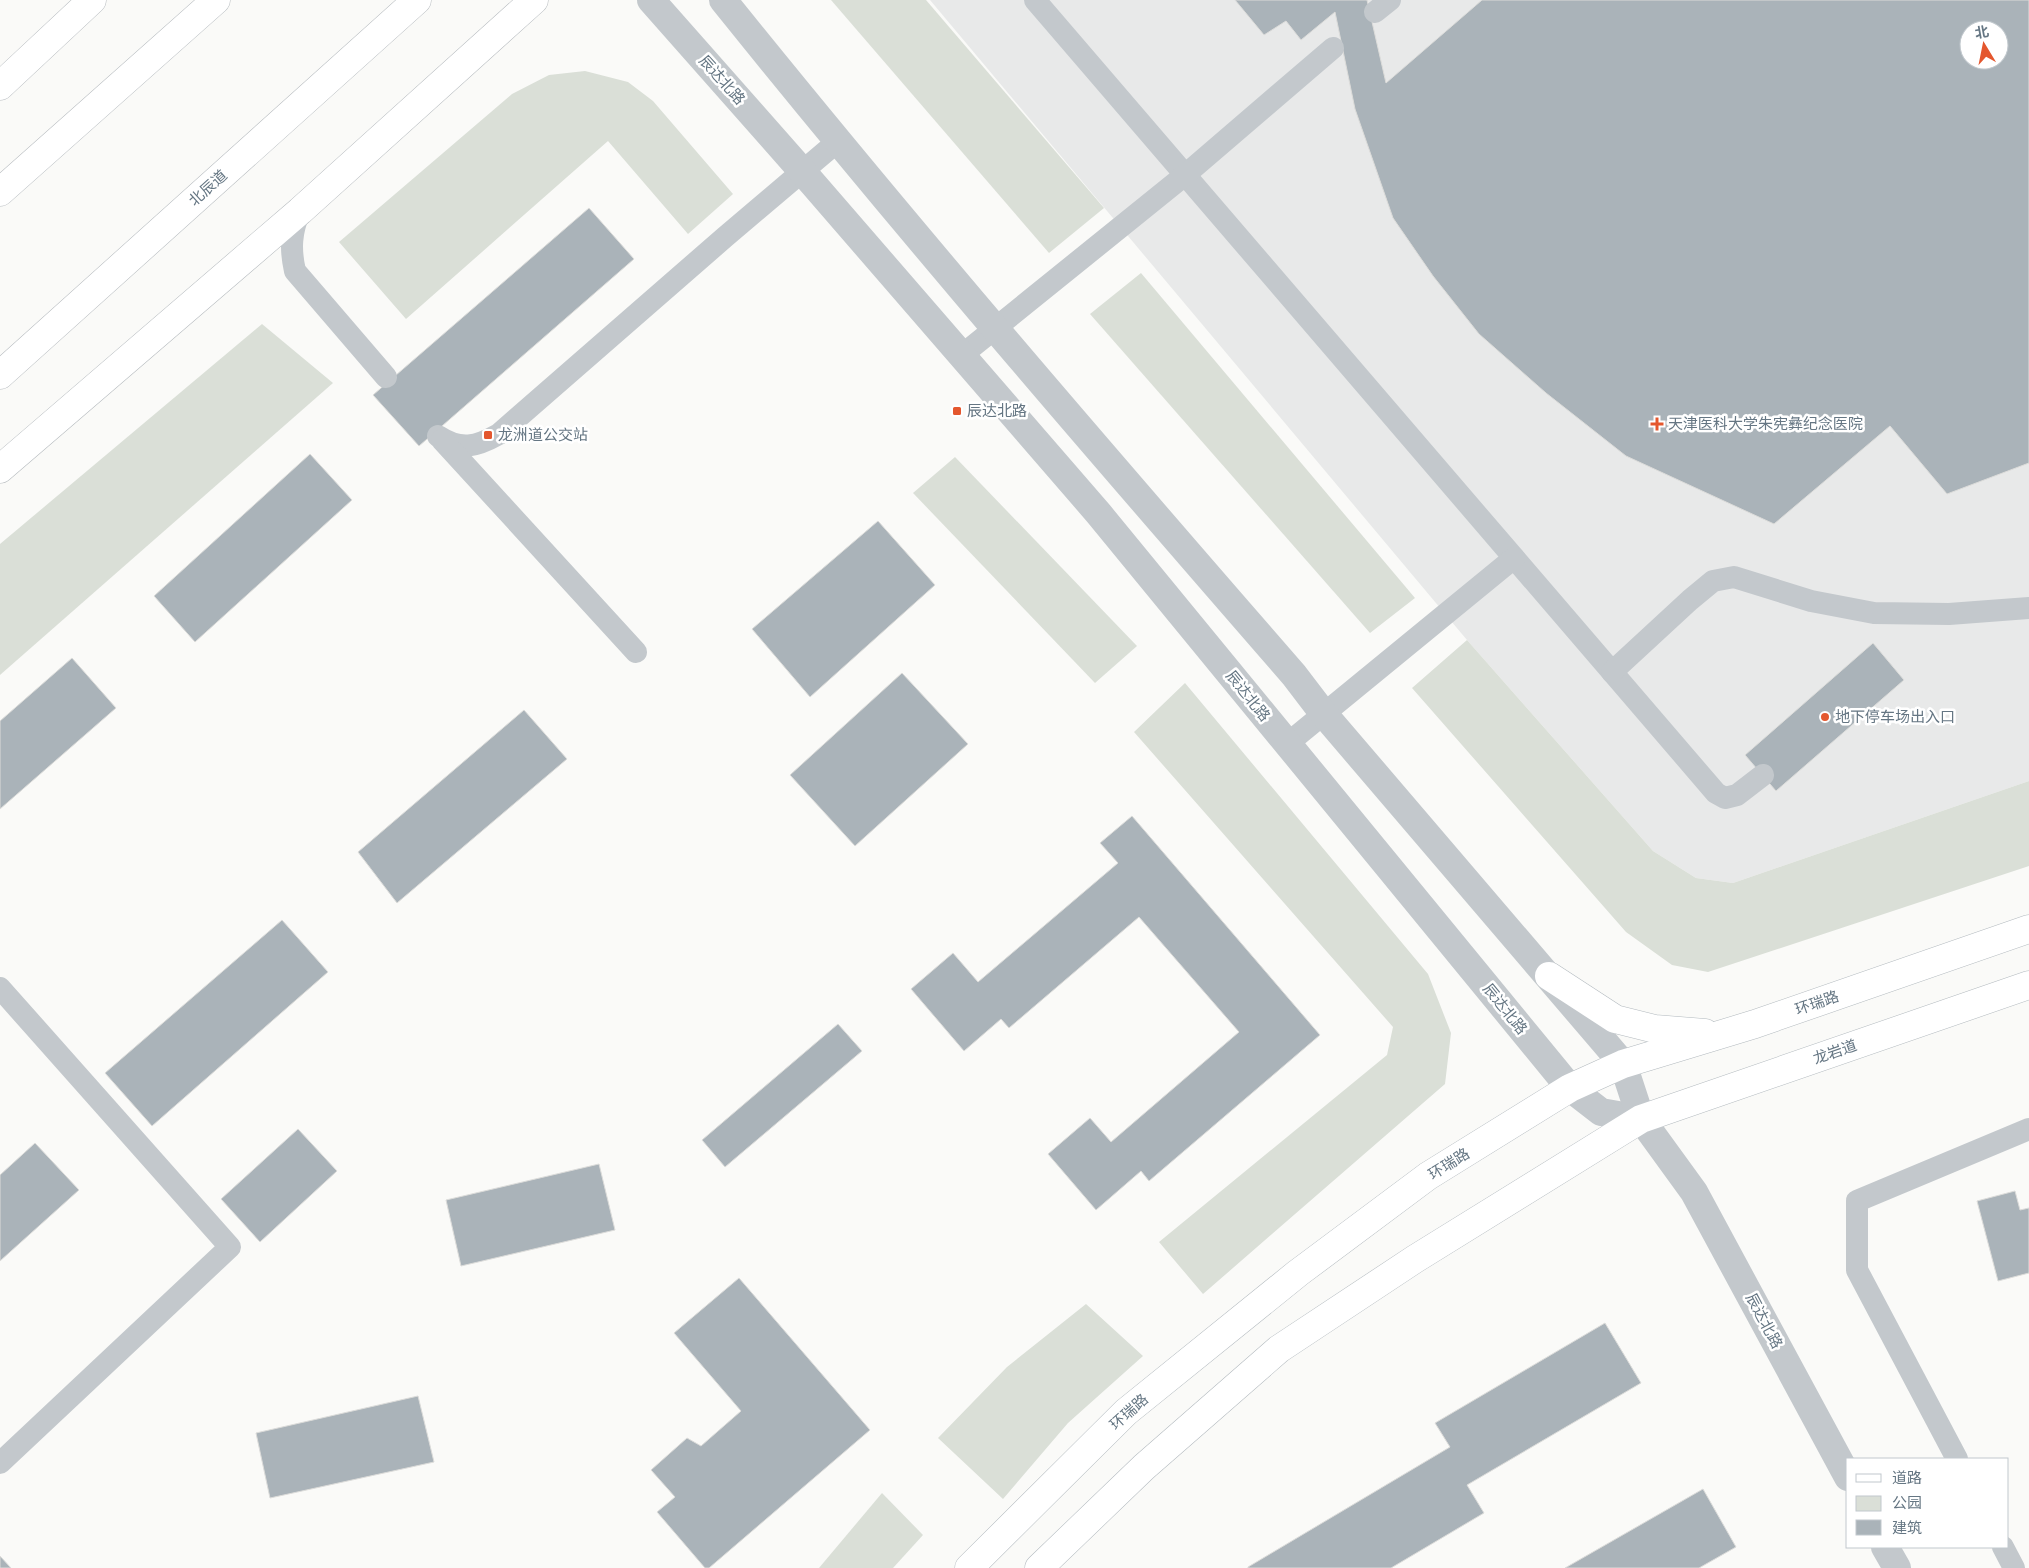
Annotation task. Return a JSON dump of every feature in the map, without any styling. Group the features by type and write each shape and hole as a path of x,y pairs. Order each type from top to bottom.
{"main road":[{"path":"0,86 92,0"},
{"path":"0,192 216,0"},
{"name":"北辰道","path":"0,375 417,0"},
{"path":"0,469 300,211 534,0"},
{"name":"环瑞路","path":"969,1568 1126,1412 1298,1273 1428,1176 1570,1088 1623,1064 1729,1032 2029,929"},
{"path":"1550,976 1615,1019 1655,1029 1729,1032"},
{"name":"龙岩道","path":"1641,1119 2029,985"},
{"path":"1039,1568 1144,1468 1279,1349 1415,1259 1641,1119"}],"street":[{"name":"辰达北路","path":"651,0 1099,514 1570,1088 1601,1112 1641,1119"},
{"name":"辰达北路","path":"723,0 837,142 994,329 1287,667 1623,1064 1641,1119 1694,1192 1846,1473"},
{"path":"1886,1548 1897,1568"}],"lane":[{"path":"1045,4 1185,175 1716,793 1725,798 1737,795 1763,775"},
{"path":"962,355 1185,175 1333,48"},
{"path":"636,652 438,436 456,445 466,446 486,441 498,434 837,142"},
{"path":"300,211 293,227 291,243 295,271 386,377"},
{"path":"1287,744 1514,558"},
{"path":"1612,672 1713,581 1734,577 1811,601 1874,613 1949,614 2029,608"},
{"path":"0,988 230,1248 0,1463"},
{"path":"1956,1458 1857,1270 1857,1201 2029,1129"},
{"path":"2004,1548 2014,1568"}],"shaded area":[{"name":"天津医科大学朱宪彝纪念医院","path":"930,0 2029,0 2029,781 1733,883 1696,878 1653,851 1467,640"}],"green space":[{"path":"831,0 926,0 1104,208 1049,253"},
{"path":"585,71 628,82 653,101 733,194 688,234 608,141 406,319 339,242 512,94 549,75"},
{"path":"1141,273 1415,598 1370,633 1090,314"},
{"path":"262,324 333,383 0,675 0,544"},
{"path":"955,457 1137,646 1095,683 913,493"},
{"path":"1467,640 1653,851 1696,878 1733,883 2029,781 2029,866 1708,972 1672,965 1626,932 1412,688"},
{"path":"1185,683 1428,974 1451,1033 1445,1084 1203,1294 1159,1242 1387,1055 1393,1027 1134,732"},
{"path":"1086,1304 1143,1356 1068,1423 1003,1499 938,1438 1007,1367"},
{"path":"882,1493 923,1535 893,1568 819,1568"}],"building":[{"path":"1235,0 1367,0 1386,83 1482,0 2029,0 2029,463 1947,494 1890,426 1774,524 1626,456 1546,393 1479,334 1433,276 1393,218 1355,109 1335,12 1301,40 1286,21 1264,35"},
{"path":"589,208 634,259 419,446 373,395"},
{"path":"310,454 352,500 195,642 154,596"},
{"path":"878,521 935,585 810,697 752,629"},
{"name":"地下停车场出入口","path":"1873,643 1904,680 1776,791 1745,755"},
{"path":"72,658 116,708 0,809 0,721"},
{"path":"902,673 968,744 855,846 790,775"},
{"path":"524,710 567,759 397,903 358,852"},
{"path":"1132,816 1320,1035 1149,1181 1141,1171 1096,1210 1048,1154 1090,1118 1111,1142 1239,1032 1139,917 1009,1028 1001,1019 964,1051 911,989 953,953 978,982 1118,863 1100,843"},
{"path":"282,920 328,972 152,1126 105,1073"},
{"path":"838,1024 862,1051 725,1167 702,1140"},
{"path":"298,1129 337,1171 260,1242 221,1199"},
{"path":"35,1143 79,1190 0,1261 0,1175"},
{"path":"599,1164 615,1230 461,1266 446,1200"},
{"path":"2015,1191 2020,1210 2029,1208 2029,1273 1998,1281 1977,1201"},
{"path":"739,1278 870,1430 709,1568 705,1568 657,1512 675,1497 651,1470 687,1438 701,1446 741,1411 674,1333"},
{"path":"1605,1323 1641,1383 1467,1485 1484,1513 1391,1568 1248,1568 1450,1447 1435,1423"},
{"path":"418,1396 434,1462 270,1498 256,1433"},
{"path":"1703,1489 1736,1547 1699,1568 1565,1568"},
{"path":"0,1556 11,1568 0,1568"}],"place":[{"name":"辰达北路","path":"957,411"},
{"name":"天津医科大学朱宪彝纪念医院","path":"1657,424"},
{"name":"龙洲道公交站","path":"488,435"},
{"name":"地下停车场出入口","path":"1825,717"}]}
